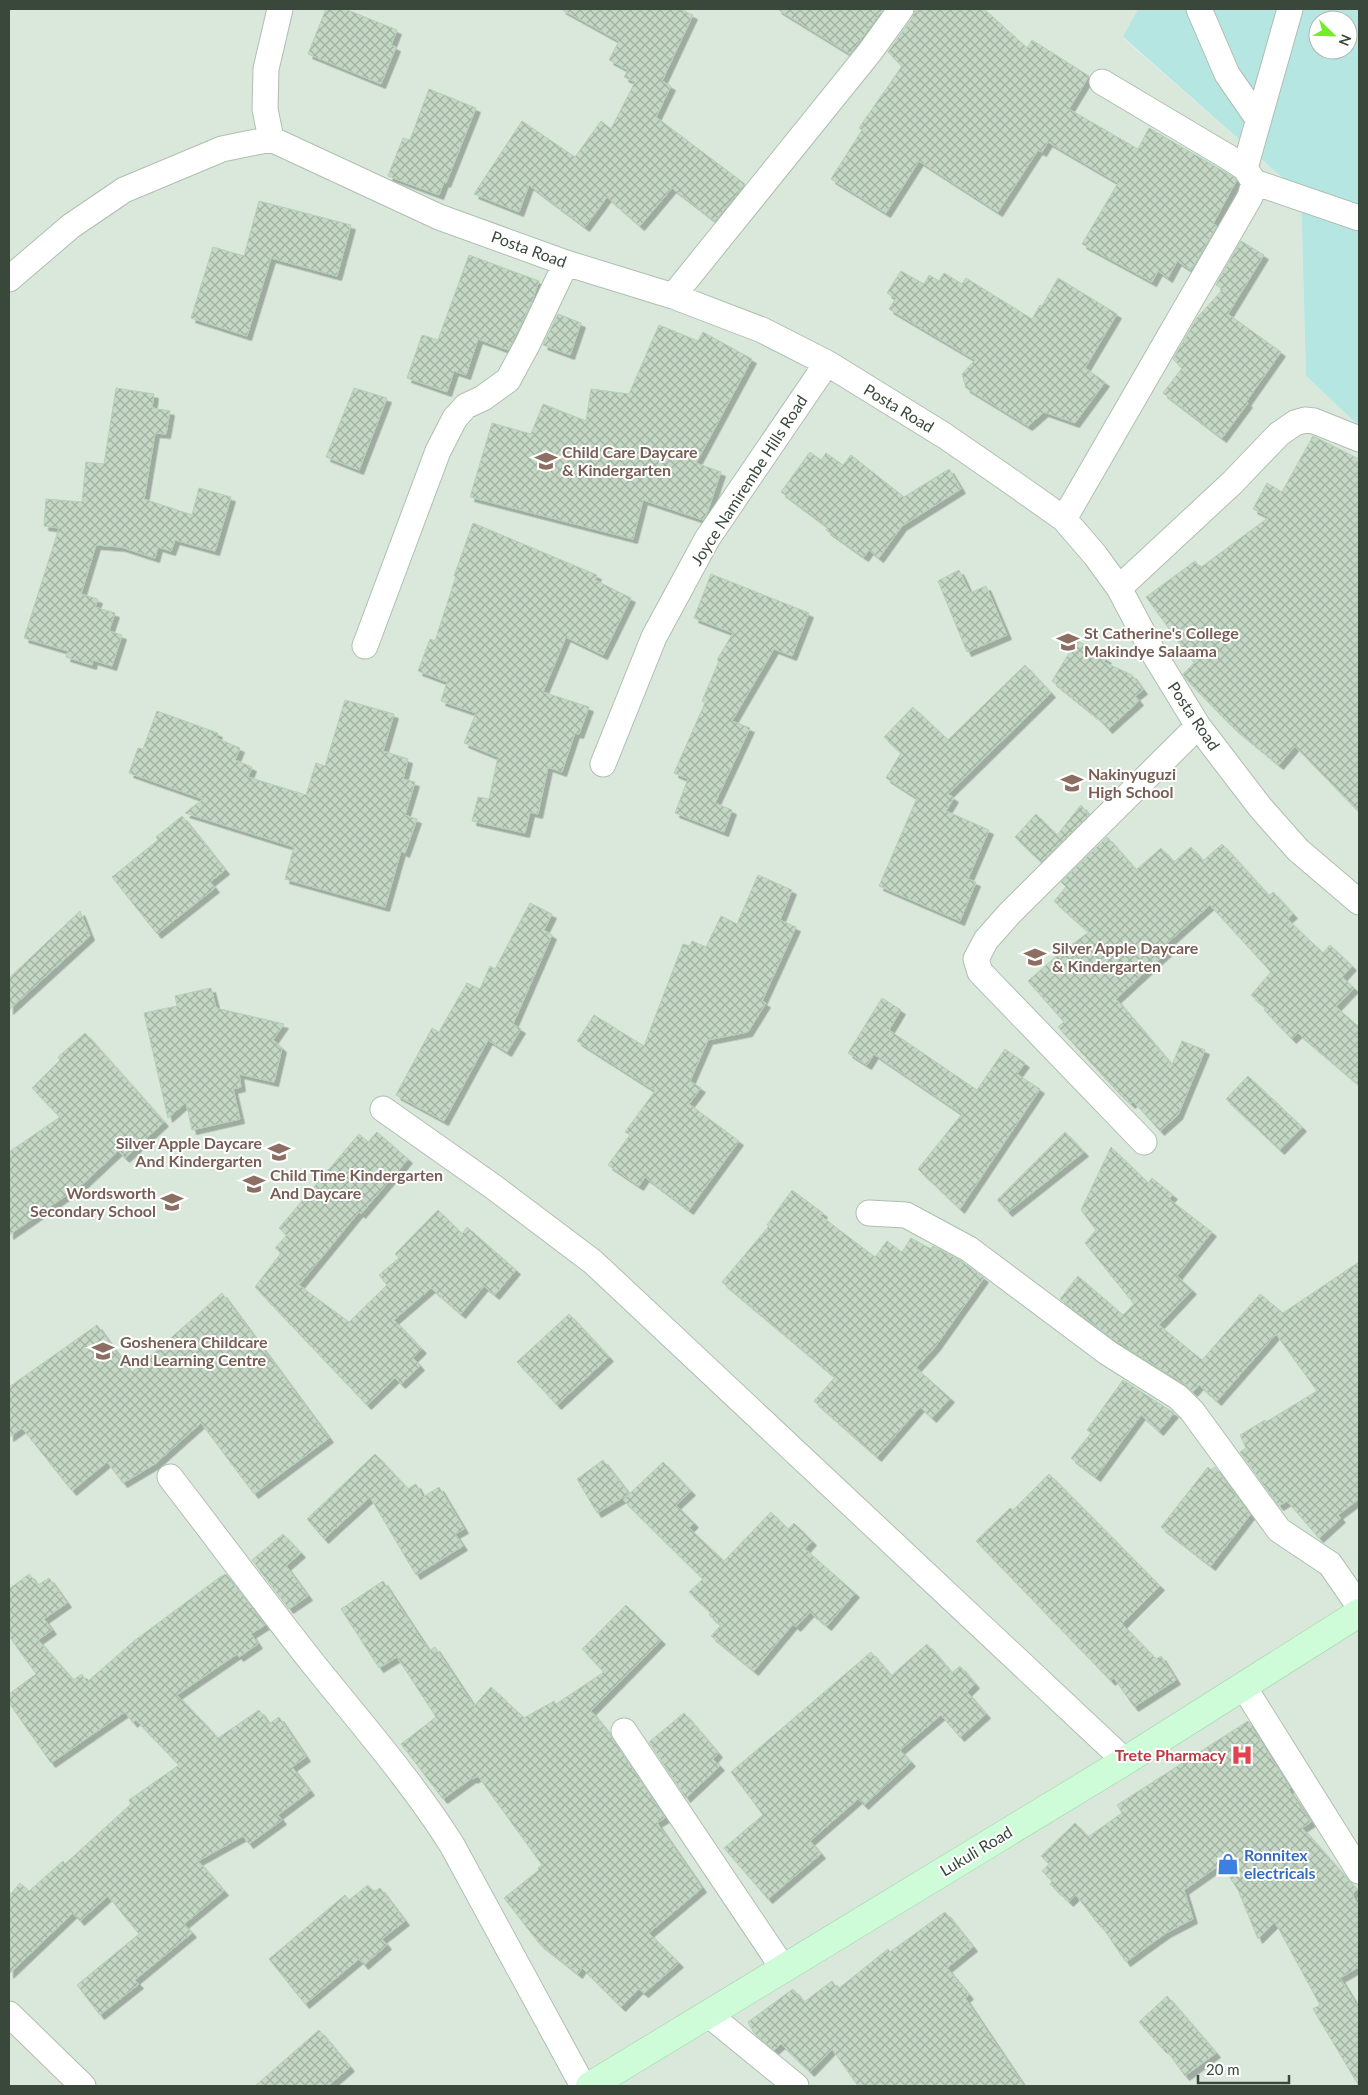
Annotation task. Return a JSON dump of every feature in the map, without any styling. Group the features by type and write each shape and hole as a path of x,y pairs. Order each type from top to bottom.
{"street":[{"path":"9,279 71,226 124,190 222,148 271,138 265,109 266,69 280,9"},
{"path":"673,296 869,53 901,9"},
{"path":"1199,9 1228,74 1258,119"},
{"path":"1064,519 1250,197 1249,175 1258,119 1290,9"},
{"path":"1102,82 1249,175 1359,218"},
{"name":"Posta Road","path":"271,138 439,216 566,263 673,296 762,330 827,363 945,436 1064,519 1095,555 1119,588 1154,654 1198,726 1260,807 1298,850 1359,902"},
{"path":"365,646 438,451 454,418 466,406 483,398 508,380 566,263"},
{"name":"Joyce Namirembe Hills Road","path":"602,764 654,637 707,539 827,363"},
{"path":"1119,588 1225,490 1279,434 1295,423 1314,420 1359,439"},
{"path":"1144,1142 980,972 976,959 986,940 1010,913 1198,726"},
{"path":"383,1109 495,1188 593,1262 1125,1761"},
{"path":"869,1213 906,1215 969,1249 1108,1353 1178,1397 1192,1410 1279,1530 1330,1564 1359,1606"},
{"path":"170,1476 311,1661 355,1714 436,1820 452,1845 583,2086"},
{"name":"Lukuli Road","path":"590,2086 1125,1761 1359,1613"},
{"path":"1244,1687 1359,1871"},
{"path":"624,1731 783,1968"},
{"path":"9,2014 83,2086"},
{"path":"708,2014 796,2086"}],"shaded area":[{"path":"9,9 1138,9 1123,38 1301,194 1306,376 1359,426 1359,2086 9,2086"},
{"path":"1138,9 1359,9 1359,426 1306,376 1301,194 1123,37"}],"building":[{"path":"326,9 345,9 397,30 391,45 396,47 381,84 308,54"},
{"path":"561,9 680,9 693,15 662,81 671,86 656,117 745,184 715,221 672,188 640,226 607,197 585,227 529,185 519,212 474,194 522,121 575,157 601,121 611,129 635,82 624,77 628,70 609,60 619,41"},
{"path":"777,9 883,9 850,54"},
{"path":"915,9 984,9 1027,48 1032,40 1089,76 1069,109 1138,149 1149,128 1235,178 1236,181 1213,224 1217,226 1191,270 1177,261 1168,278 1158,271 1152,282 1082,244 1118,183 1048,142 1042,152 1038,150 998,212 919,161 886,213 831,179 862,130 859,128 902,66 888,52 913,17"},
{"path":"429,89 476,108 446,183 444,182 439,195 388,176 403,138 410,140"},
{"path":"259,201 351,225 337,276 271,258 247,336 191,318 213,247 244,256"},
{"path":"1241,241 1264,255 1228,314 1281,352 1246,402 1248,403 1222,438 1163,393 1182,368 1173,359 1197,318 1223,289 1216,285"},
{"path":"469,255 539,281 531,304 508,350 478,339 466,375 454,371 447,392 407,378 422,335 438,340"},
{"path":"901,271 924,284 929,275 939,281 944,273 962,284 966,278 1032,319 1058,278 1117,314 1085,368 1105,382 1075,423 1044,412 1028,426 966,388 962,374 975,360 889,309 896,298 887,293"},
{"path":"558,314 581,323 570,355 543,345"},
{"path":"659,325 698,341 703,332 752,359 696,463 721,472 703,520 643,500 633,539 470,497 492,423 531,434 543,404 586,421 591,389 629,394"},
{"path":"116,388 154,394 152,408 170,411 166,434 155,433 144,499 192,515 199,488 231,497 215,551 175,540 171,551 158,547 155,558 121,547 96,545 81,594 98,599 95,607 115,613 109,631 122,635 112,666 93,660 92,665 66,657 68,651 24,638 59,528 44,526 46,499 82,502 86,462 104,464"},
{"path":"354,388 387,398 359,470 326,457"},
{"path":"1313,436 1359,459 1359,812 1295,746 1279,765 1232,726 1186,679 1183,674 1194,663 1146,597 1195,561 1200,568 1269,517 1253,509 1267,483 1282,492"},
{"path":"810,452 821,460 826,453 843,465 851,455 904,497 949,469 961,489 902,526 879,558 869,550 864,557 826,530 828,527 781,492"},
{"path":"473,523 597,575 595,580 631,598 603,655 566,637 543,692 589,707 579,734 575,733 562,772 548,767 538,814 530,812 525,833 472,821 478,797 489,799 498,757 464,743 476,713 441,701 447,682 418,671 430,639 435,641 456,576 454,576"},
{"path":"959,570 970,593 986,586 1007,635 967,652 938,581"},
{"path":"711,574 809,613 792,656 774,649 732,721 750,728 715,803 732,810 724,832 675,813 688,779 674,773 705,703 702,701 719,661 717,660 733,633 694,618"},
{"path":"1077,640 1107,659 1104,662 1132,675 1143,690 1135,696 1139,701 1108,729 1099,719 1052,681"},
{"path":"1025,665 1051,693 948,794 954,798 946,811 989,830 968,879 976,882 960,921 879,886 917,798 886,778 901,753 884,737 913,707 948,740"},
{"path":"345,700 394,714 383,751 408,759 403,779 415,782 405,815 417,819 405,853 401,851 385,907 285,879 294,847 185,813 203,799 129,773 138,748 143,749 157,711 218,733 216,738 240,748 235,760 252,767 248,777 306,795 316,763 325,766"},
{"path":"1081,805 1089,815 1041,862 1015,837 1036,814 1057,835"},
{"path":"182,816 225,870 210,882 215,888 157,934 112,877 158,840 156,837"},
{"path":"1107,837 1136,870 1161,848 1174,862 1191,847 1203,861 1222,844 1269,896 1273,892 1293,914 1287,919 1323,953 1330,945 1352,966 1342,977 1354,988 1336,1007 1359,1027 1359,1085 1298,1033 1292,1039 1264,1010 1266,1008 1251,995 1271,972 1210,905 1165,945 1169,950 1116,999 1172,1065 1182,1041 1205,1050 1178,1115 1160,1131 1133,1101 1131,1104 1119,1093 1058,1027 1064,1022 1028,981 1060,953 1089,932 1054,901 1066,887 1061,882"},
{"path":"758,875 792,890 780,920 796,927 762,1001 766,1003 748,1032 708,1040 690,1081 701,1088 689,1104 739,1141 689,1210 645,1177 639,1186 608,1165 630,1135 625,1132 655,1091 577,1041 594,1015 644,1046 683,944 690,946 692,941 706,947 721,916 737,924"},
{"path":"530,903 552,914 544,930 552,935 513,1024 521,1029 507,1052 488,1040 444,1121 396,1095 432,1028 439,1032 467,983 480,989 490,966 495,969"},
{"path":"80,911 90,936 9,1010 9,978"},
{"path":"211,988 216,1008 284,1024 273,1040 282,1048 274,1082 239,1074 241,1087 233,1089 240,1119 192,1130 186,1102 168,1118 144,1013 177,1006 175,996"},
{"path":"882,998 901,1010 889,1030 977,1090 1005,1049 1025,1063 1017,1074 1040,1089 960,1209 918,1169 962,1114 874,1054 867,1065 848,1053"},
{"path":"85,1033 164,1122 125,1158 118,1151 84,1183 9,1235 9,1152 60,1117 32,1088 60,1060 58,1057"},
{"path":"1248,1076 1302,1127 1280,1150 1226,1099"},
{"path":"377,1132 408,1159 361,1214 359,1212 299,1285 349,1322 387,1285 379,1275 399,1258 395,1254 438,1210 462,1234 467,1227 516,1270 495,1295 484,1286 461,1314 431,1288 394,1320 422,1349 413,1358 420,1366 401,1384 395,1378 367,1405 255,1287 281,1253 275,1248 287,1235 279,1228 359,1134 368,1142"},
{"path":"1065,1132 1084,1152 1008,1212 997,1200"},
{"path":"1111,1147 1148,1183 1152,1178 1173,1195 1169,1199 1212,1232 1177,1276 1192,1290 1159,1325 1202,1360 1260,1294 1283,1313 1359,1262 1359,1499 1338,1515 1341,1518 1319,1538 1287,1501 1279,1506 1240,1452 1246,1448 1240,1435 1265,1420 1266,1422 1317,1391 1276,1334 1217,1401 1199,1385 1193,1392 1186,1385 1116,1341 1060,1299 1078,1276 1123,1315 1134,1304 1085,1243 1096,1230 1081,1210"},
{"path":"792,1190 823,1213 821,1216 875,1257 887,1241 902,1252 911,1238 931,1249 933,1246 961,1261 984,1278 935,1347 916,1368 950,1398 932,1418 920,1407 877,1457 814,1401 835,1377 722,1282 769,1226 767,1225"},
{"path":"222,1293 329,1438 254,1494 201,1423 155,1464 123,1483 107,1462 72,1491 22,1428 9,1437 9,1387 97,1325 131,1373"},
{"path":"569,1314 609,1357 557,1405 517,1362"},
{"path":"1123,1380 1174,1413 1159,1431 1141,1415 1096,1477 1071,1458 1091,1433 1087,1430"},
{"path":"375,1454 408,1489 416,1484 423,1497 439,1487 464,1529 455,1534 463,1546 416,1575 370,1497 324,1539 307,1519"},
{"path":"603,1460 629,1494 597,1513 577,1479"},
{"path":"663,1462 691,1491 676,1505 694,1523 689,1528 724,1561 771,1512 788,1529 794,1523 812,1541 805,1549 855,1593 827,1626 810,1612 796,1627 793,1624 754,1671 711,1636 721,1625 709,1615 711,1613 689,1592 703,1579 623,1500"},
{"path":"1208,1467 1211,1470 1215,1467 1250,1515 1211,1566 1161,1527"},
{"path":"1049,1474 1160,1586 1122,1624 1156,1659 1161,1656 1176,1680 1134,1707 1114,1678 1111,1681 976,1541 1010,1508 1013,1510"},
{"path":"283,1534 301,1553 286,1566 308,1596 289,1609 252,1560"},
{"path":"29,1574 38,1585 49,1578 67,1603 44,1619 52,1630 38,1640 73,1680 82,1674 87,1682 134,1641 226,1574 265,1625 251,1634 258,1644 239,1657 237,1654 177,1695 218,1738 259,1710 269,1724 279,1717 306,1757 292,1767 310,1791 278,1815 282,1820 249,1844 243,1836 198,1861 224,1891 184,1924 192,1933 135,1980 139,1984 100,2015 77,1985 139,1934 108,1896 80,1921 73,1913 9,1974 9,1896 20,1883 29,1891 63,1861 65,1864 131,1804 129,1800 179,1765 136,1720 133,1723 125,1712 51,1763 9,1703 9,1694 36,1674 9,1636 9,1589"},
{"path":"383,1581 429,1651 435,1647 474,1706 491,1687 524,1718 554,1701 556,1704 604,1672 582,1649 626,1605 661,1640 591,1711 611,1736 665,1818 657,1823 702,1888 649,1933 679,1963 644,1993 639,1989 621,2007 582,1968 578,1974 539,1943 504,1898 539,1870 538,1868 542,1865 478,1776 472,1778 443,1799 401,1744 436,1717 397,1657 379,1668 341,1609"},
{"path":"927,1644 952,1673 960,1666 975,1684 967,1692 986,1714 960,1737 941,1715 900,1750 911,1762 864,1805 858,1799 810,1841 821,1854 768,1899 724,1848 763,1815 731,1772 871,1652 891,1676"},
{"path":"684,1713 718,1753 713,1759 720,1766 686,1798 649,1742"},
{"path":"1248,1721 1290,1788 1288,1789 1311,1822 1302,1828 1357,1890 1352,1894 1359,1906 1359,1967 1340,1978 1359,2009 1359,2086 1313,2009 1320,2005 1275,1922 1258,1939 1238,1890 1221,1864 1184,1890 1193,1919 1166,1933 1126,1962 1100,1924 1076,1895 1069,1902 1050,1884 1052,1881 1042,1871 1049,1864 1041,1856 1075,1823 1088,1837 1122,1813 1117,1805"},
{"path":"368,1885 374,1892 380,1888 405,1921 382,1939 387,1945 364,1965 359,1959 305,2004 269,1959 345,1895 349,1900"},
{"path":"945,1912 973,1947 947,1968 969,1995 965,1998 1024,2086 858,2086 832,2049 810,2072 781,2044 774,2050 754,2033 748,2022 793,1989 804,2002 832,1981 838,1989 888,1949 890,1952"},
{"path":"1167,1996 1216,2053 1185,2076 1165,2048 1163,2049 1139,2022"},
{"path":"319,2030 350,2067 328,2086 255,2086"}],"place":[{"name":"Child Care Daycare & Kindergarten","path":"546,461"},
{"name":"St Catherine's College Makindye Salaama","path":"1068,642"},
{"name":"Nakinyuguzi High School","path":"1072,783"},
{"name":"Silver Apple Daycare & Kindergarten","path":"1035,957"},
{"name":"Silver Apple Daycare And Kindergarten","path":"279,1152"},
{"name":"Child Time Kindergarten And Daycare","path":"254,1184"},
{"name":"Wordsworth Secondary School","path":"172,1202"},
{"name":"Goshenera Childcare And Learning Centre","path":"103,1351"},
{"name":"Trete Pharmacy","path":"1242,1755"},
{"name":"Ronnitex electricals","path":"1228,1864"}]}
